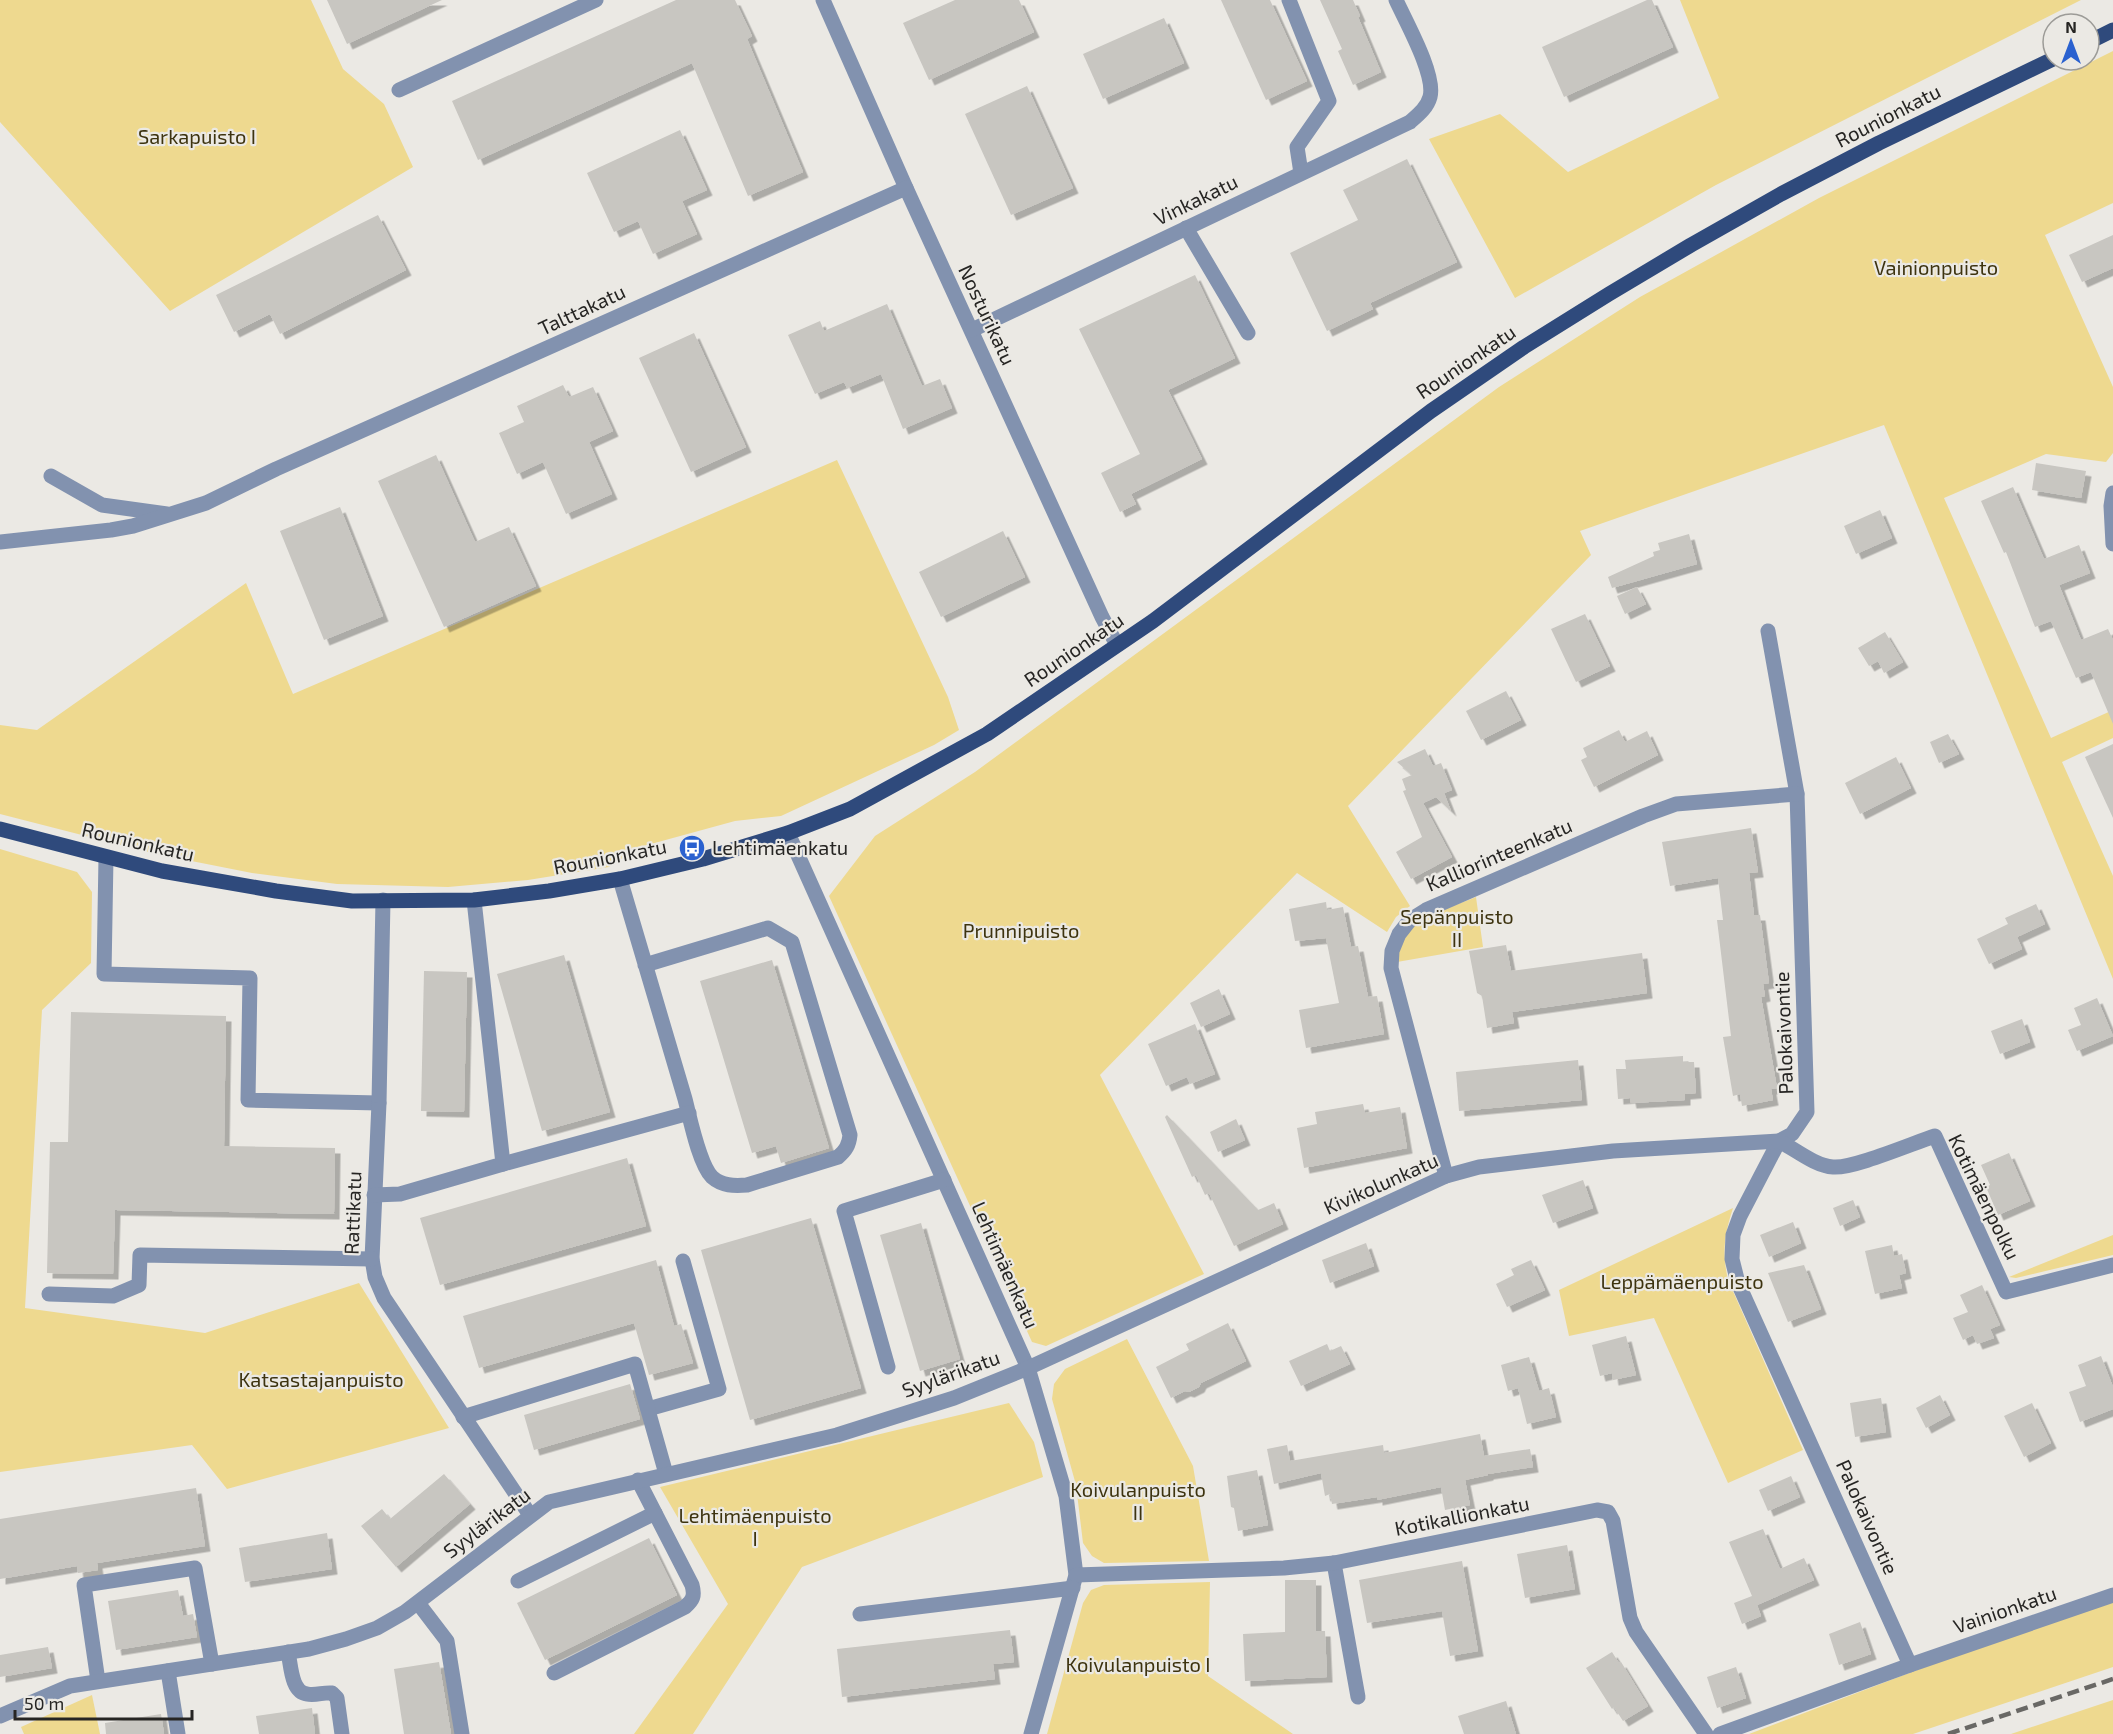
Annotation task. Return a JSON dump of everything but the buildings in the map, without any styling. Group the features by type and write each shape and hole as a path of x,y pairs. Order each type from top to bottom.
{"main road":[{"name":"Rounionkatu","path":"0,829 162,871 276,891 352,901 474,900 549,891 620,879 703,859 788,833 850,809 987,734 1153,621 1431,411 1534,341 1691,245 1781,194 1879,143 2041,65"}],"street":[{"path":"399,90 596,0"},
{"name":"Nosturikatu","path":"823,0 906,188 1102,618 1117,645"},
{"path":"1289,0 1329,100 1297,147 1301,173"},
{"name":"Vinkakatu","path":"972,330 1410,122 1422,112 1430,97 1431,80 1396,0"},
{"name":"Talttakatu","path":"0,542 111,530 173,515 206,503 276,469 906,188"},
{"path":"1186,228 1248,333"},
{"path":"51,476 102,505 173,515"},
{"path":"2113,493 2110,506 2113,544"},
{"name":"Palokaivontie","path":"1768,631 1797,794 1807,1112 1792,1134 1779,1141 1740,1216 1733,1235 1732,1259 1738,1282 1910,1665"},
{"name":"Kalliorinteenkatu","path":"1446,1176 1391,968 1392,951 1399,934 1410,920 1426,910 1621,825 1676,804 1797,794"},
{"name":"Lehtimäenkatu","path":"788,833 1028,1368 1066,1496 1075,1582 1031,1734"},
{"path":"106,857 104,974 250,978 248,1100 379,1103"},
{"path":"620,879 645,965 704,1164 712,1176 721,1183 733,1186 747,1185 838,1157 845,1151 850,1135 792,942 768,928 645,965"},
{"name":"Rattikatu","path":"383,900 379,1103 372,1259 375,1277 384,1298 530,1515"},
{"path":"474,900 503,1164"},
{"path":"374,1195 400,1194 689,1113"},
{"name":"Kotimäenpolku","path":"1779,1141 1796,1149 1814,1162 1833,1167 1851,1164 1935,1136 2006,1292 2113,1265"},
{"name":"Kivikolunkatu","path":"1028,1368 1446,1176 1479,1167 1613,1151 1779,1141"},
{"path":"888,1366 844,1211 944,1180"},
{"path":"49,1294 113,1296 140,1285 140,1255 372,1259"},
{"path":"648,1409 719,1389 683,1261"},
{"path":"463,1417 635,1364 666,1474"},
{"name":"Syylärikatu","path":"0,1716 70,1686 309,1649 346,1639 377,1628 405,1612 549,1502 837,1435 954,1398 1028,1368"},
{"path":"554,1673 691,1602 694,1595 692,1585 638,1480"},
{"name":"Kotikallionkatu","path":"860,1614 1075,1582 1334,1563 1597,1510 1608,1512 1613,1521 1630,1618 1636,1632 1706,1734"},
{"path":"518,1581 655,1514"},
{"path":"1334,1563 1358,1697"},
{"path":"98,1681 84,1585 195,1568 212,1664"},
{"name":"Vainionkatu","path":"1910,1665 2113,1595"},
{"path":"418,1603 447,1641 462,1734"},
{"path":"288,1652 294,1682 299,1690 307,1695 332,1693 337,1698 342,1734"},
{"path":"1720,1734 1910,1665"},
{"path":"168,1671 178,1734"}],"green space":[{"name":"Sarkapuisto I","path":"0,0 311,0 343,69 384,104 413,167 170,311 0,122"},
{"path":"1680,0 2081,0 2057,12 2041,12 2041,20 1716,185 1515,298 1429,139 1500,114 1568,172 1719,98"},
{"name":"Prunnipuisto","path":"2113,51 2113,203 2045,235 2113,387 2113,453 2106,462 2046,454 1944,498 2051,738 2113,710 2113,738 2062,762 2113,876 2113,979 1884,425 1580,531 1591,555 1348,806 1410,906 1396,917 1387,932 1297,873 1100,1075 1204,1274 1046,1346 1032,1342 829,896 875,836 975,772 1499,387 1640,297 1819,198 2071,72 2101,72 2101,57"},
{"path":"837,460 948,697 959,730 934,745 781,816 735,821 640,847 609,867 528,880 448,887 337,884 252,873 156,854 0,814 0,725 37,730 246,583 293,694"},
{"name":"Katsastajanpuisto","path":"0,849 77,872 92,892 91,963 42,1010 25,1308 205,1333 359,1283 449,1428 227,1489 192,1445 0,1472"},
{"name":"Sepänpuisto II","path":"1476,897 1483,947 1397,962 1400,947 1406,935 1415,926 1437,913"},
{"name":"Leppämäenpuisto","path":"1733,1208 1725,1244 1728,1280 1803,1450 1728,1483 1654,1318 1569,1336 1559,1290"},
{"path":"2113,1235 2113,1255 2016,1278 2009,1277"},
{"name":"Koivulanpuisto II","path":"1127,1339 1193,1466 1209,1561 1104,1563 1092,1556 1083,1543 1076,1485 1052,1399 1054,1384 1065,1369"},
{"name":"Lehtimäenpuisto I","path":"1009,1403 1034,1442 1043,1477 802,1567 693,1734 634,1734 728,1604 660,1487"},
{"name":"Koivulanpuisto I","path":"1210,1582 1208,1676 1293,1734 1047,1734 1083,1603 1091,1590 1104,1585"},
{"path":"2113,1601 2113,1667 1913,1734 1749,1734 1925,1667"},
{"path":"92,1695 100,1734 24,1734 21,1727"},
{"path":"2113,1700 2113,1734 2011,1734"}],"railway":[{"path":"1948,1734 2113,1679"}],"place":[{"name":"Lehtimäenkatu","path":"692,848"}],"park label":[{"name":"Vainionpuisto","path":"1936,268"}]}
